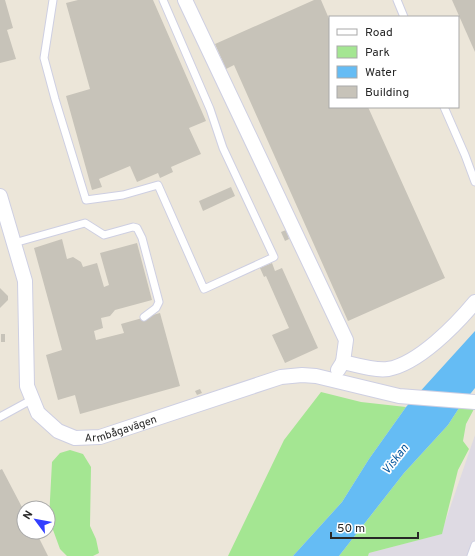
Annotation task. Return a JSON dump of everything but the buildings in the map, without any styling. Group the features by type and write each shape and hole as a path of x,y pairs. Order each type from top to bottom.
{"street":[{"path":"185,0 346,340 343,362 331,380"},
{"name":"Armbågavägen","path":"0,196 25,281 27,386 38,413 58,431 75,438 100,437 280,377 302,375 316,376 399,396 475,402"},
{"path":"343,362 388,369 405,363 420,355 464,315 475,302"}],"lane":[{"path":"53,0 44,58 86,200 123,195 158,185 204,288 274,257 223,148 210,109 163,0"},
{"path":"397,0 404,16"},
{"path":"444,108 475,182"},
{"path":"14,243 85,223 104,235 133,227 137,228 142,238 159,302 156,308 144,317"},
{"path":"0,417 33,399"},
{"path":"471,556 475,546"}],"shaded area":[{"path":"475,435 475,556 368,556 369,553 441,534"}],"green space":[{"path":"321,392 361,402 406,407 369,459 342,502 293,556 228,556 284,440"},
{"path":"459,408 474,409 466,424 463,441 469,449 458,470 442,534 369,553 368,556 339,556 404,473 448,425"},
{"path":"70,450 83,454 91,467 90,526 96,539 99,553 93,556 67,556 60,549 56,538 56,500 50,500 52,462 60,453"}],"water":[{"name":"Viskan","path":"475,331 475,388 448,425 404,473 339,556 293,556 342,502 369,459 406,407"}]}
